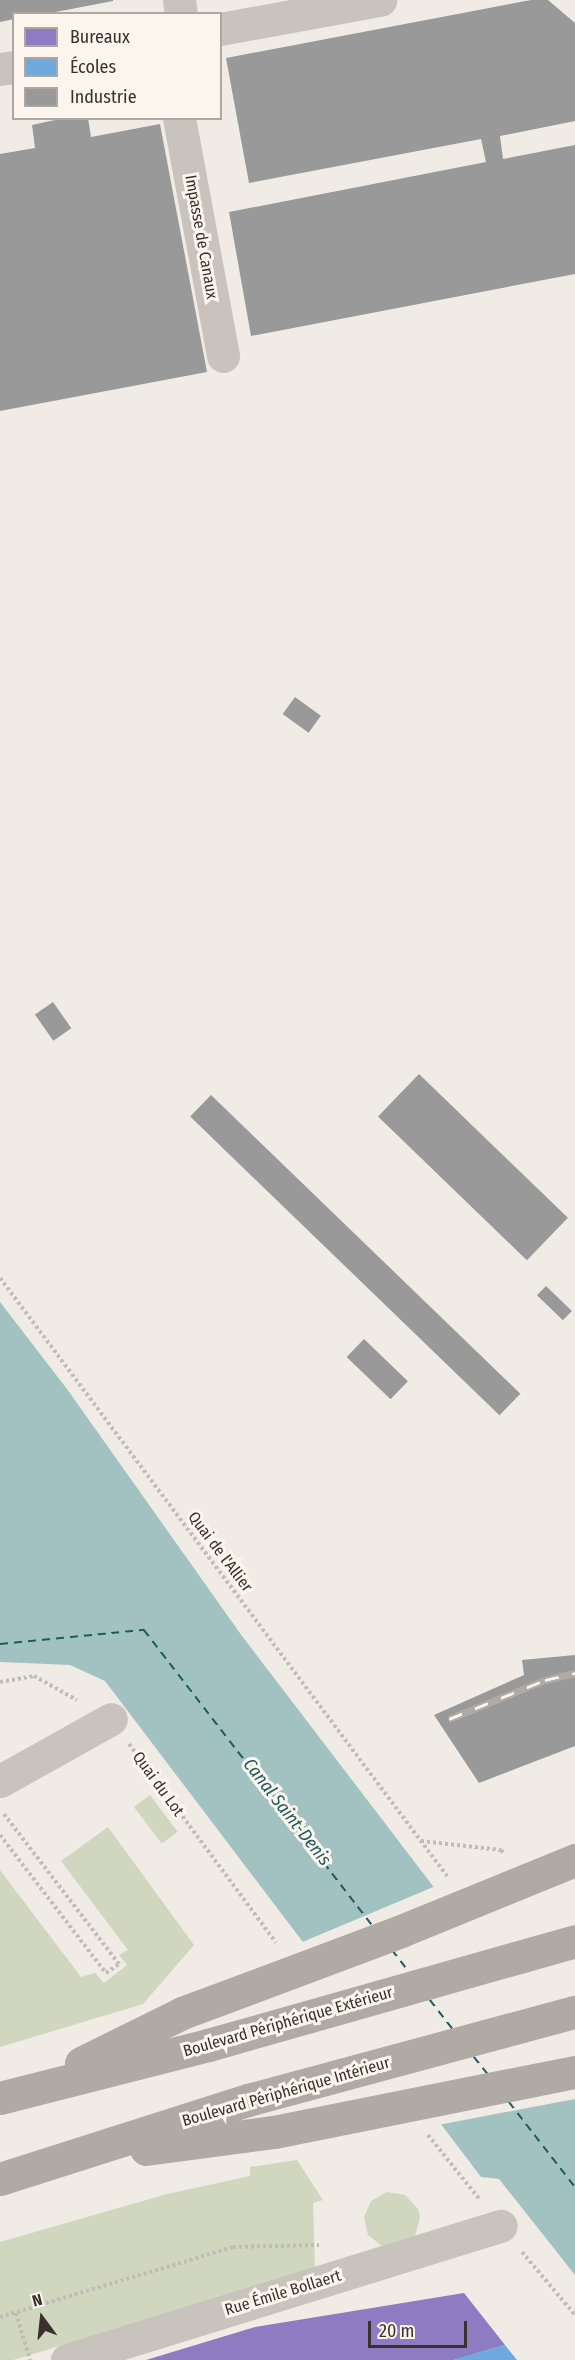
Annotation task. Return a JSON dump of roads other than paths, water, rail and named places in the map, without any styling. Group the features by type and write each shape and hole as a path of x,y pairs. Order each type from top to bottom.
{"highway":[{"path":"9,2096 182,2013 401,1931 575,1860"},
{"name":"Boulevard Périphérique Extérieur","path":"9,2096 208,2045 575,1941"},
{"name":"Boulevard Périphérique Intérieur","path":"0,2178 64,2160 248,2100 575,2012"},
{"path":"64,2160 274,2132 575,2072"}],"street":[{"path":"222,29 380,0"},
{"name":"Impasse de Canaux","path":"179,120 223,356"},
{"path":"0,1781 111,1719"},
{"name":"Rue Émile Bollaert","path":"66,2360 501,2226"}],"water":[{"name":"Canal Saint-Denis","path":"0,1302 67,1389 242,1636 575,2072 575,2275 499,2179 481,2177 105,1681 70,1665 0,1662"}],"railway":[{"path":"449,1719 545,1680 575,1673"}]}
